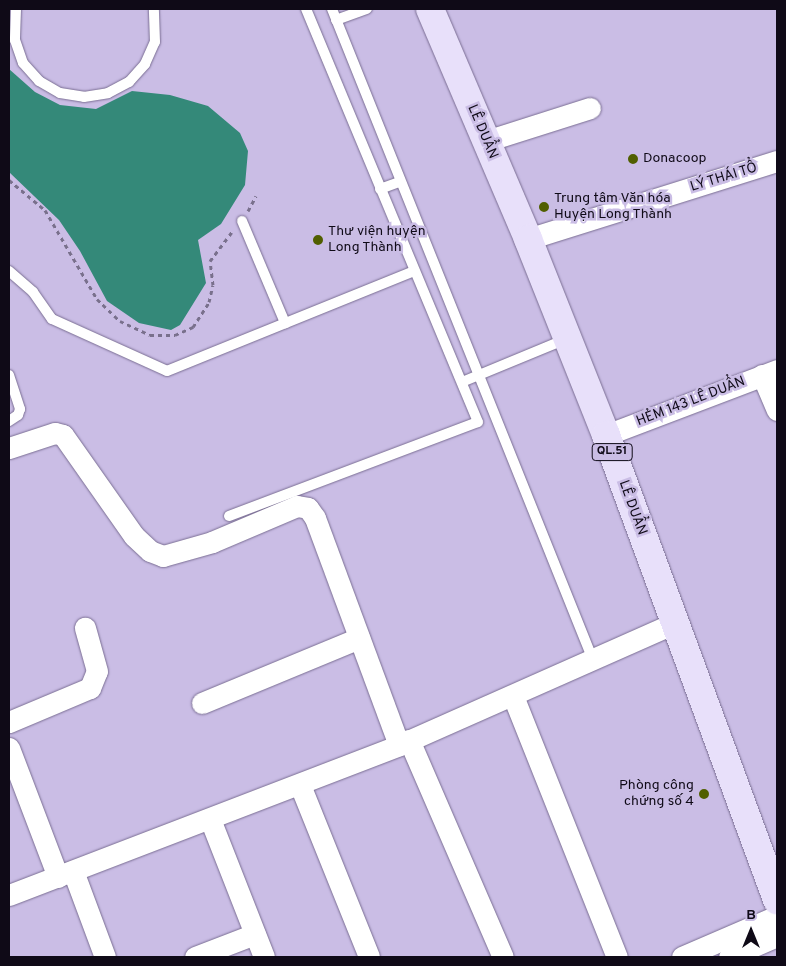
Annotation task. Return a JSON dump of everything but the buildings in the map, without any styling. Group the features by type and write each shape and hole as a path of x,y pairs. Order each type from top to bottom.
{"main road":[{"name":"LÊ DUẨN","path":"430,9 528,239 606,435 777,901"}],"street":[{"path":"486,141 590,108"},
{"name":"LÝ THÁI TỔ","path":"528,239 777,162"},
{"path":"770,372 777,410"},
{"name":"HẺM 143 LÊ DUẨN","path":"606,435 770,372"},
{"path":"9,448 55,433 63,435 134,536 150,551 163,556 212,542 297,506 308,508 315,518 359,638 404,743 503,957"},
{"path":"9,896 300,785 404,743 674,623"},
{"path":"9,722 90,688 97,671 85,628"},
{"path":"202,703 359,638"},
{"path":"513,696 617,957"},
{"path":"10,752 106,957"},
{"path":"300,785 369,957"},
{"path":"210,819 264,957"},
{"path":"682,957 777,916"},
{"path":"195,957 255,934"},
{"path":"729,957 777,936"}],"lane":[{"path":"16,9 14,40 24,63 39,81 53,89 84,97 108,93 129,82 145,64 155,42 154,9"},
{"path":"229,516 478,422 306,9"},
{"path":"332,9 399,182 479,374 593,660"},
{"path":"336,20 367,9"},
{"path":"380,189 399,182"},
{"path":"242,221 285,323"},
{"path":"9,271 33,292 52,319 167,371 415,271"},
{"path":"462,382 567,338"},
{"path":"9,375 20,409 18,415 9,421"}],"path":[{"path":"9,180 45,210 97,299 120,321 150,335 175,335 193,327 209,302 213,285 210,261 242,221 256,196"}],"shaded area":[{"path":"9,69 35,92 60,105 96,109 132,91 170,95 208,106 240,133 248,151 245,185 221,224 198,240 206,283 180,325 171,330 139,323 107,301 80,251 59,220 9,172"}],"place":[{"name":"Donacoop","path":"633,159"},
{"name":"Trung tâm Văn hóa Huyện Long Thành","path":"544,207"},
{"name":"Thư viện huyện Long Thành","path":"318,240"},
{"name":"Phòng công chứng số 4","path":"704,794"}]}
